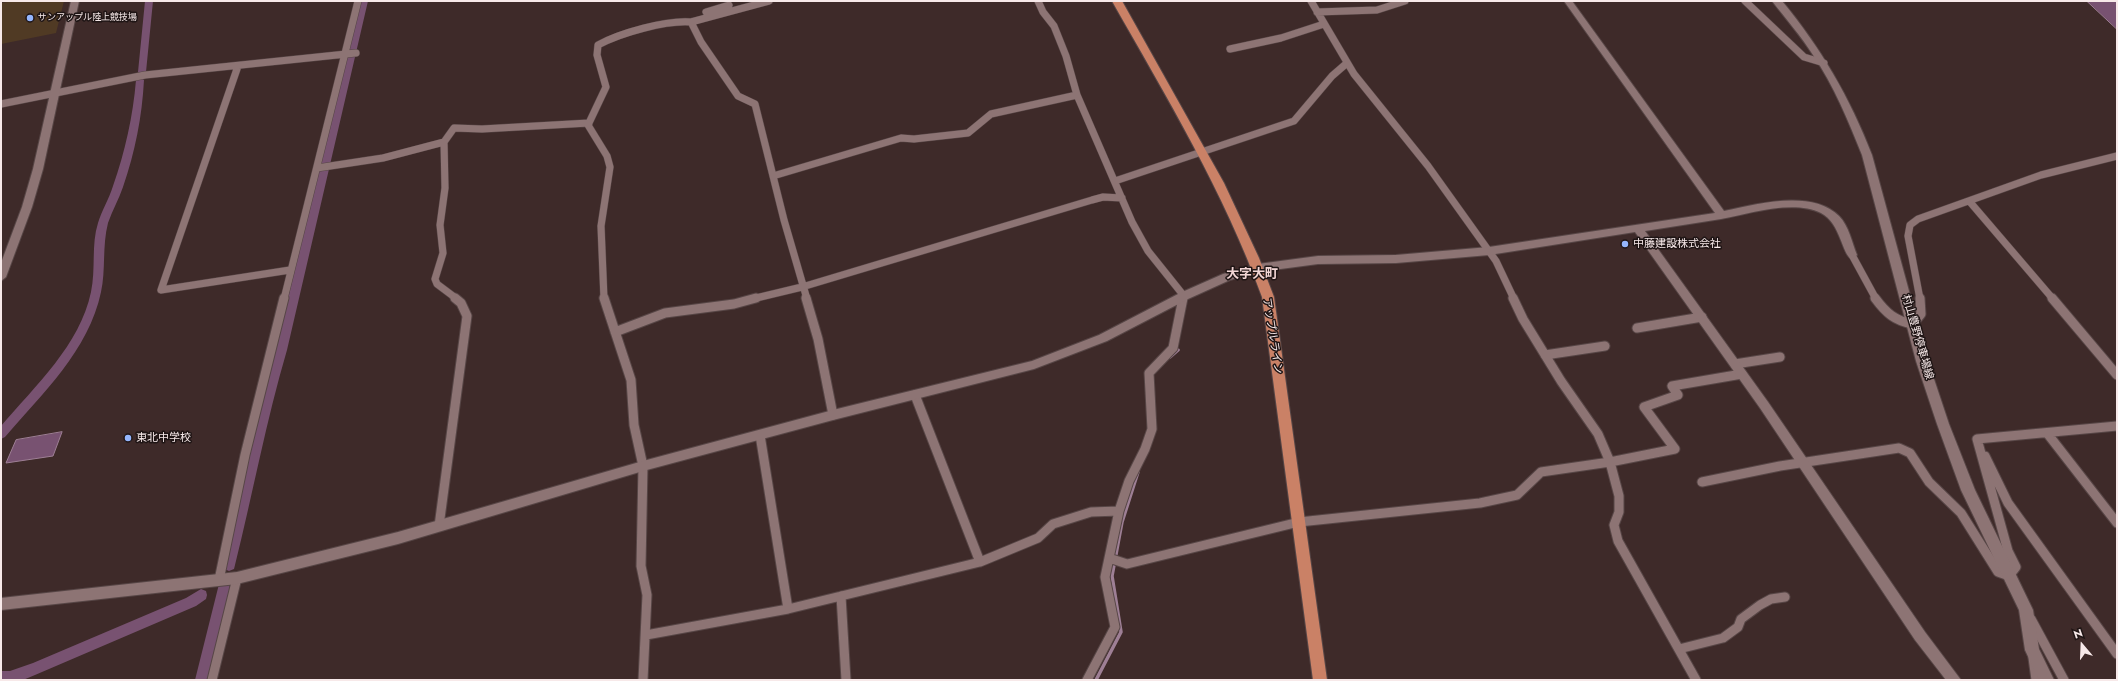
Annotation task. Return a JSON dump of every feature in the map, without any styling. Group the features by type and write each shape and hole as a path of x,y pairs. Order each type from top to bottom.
{"highway":[{"name":"アップルライン","path":"1117,1 1233,210 1258,268 1268,297 1320,680"}],"main road":[{"name":"村山豊野停車場線","path":"1777,1 1810,42 1824,63 1855,123 1867,155 1922,361 1966,482 2026,610 2032,650 2047,680"}],"street":[{"path":"1,277 27,207 75,1"},
{"path":"219,580 246,455 290,270 350,54 358,1"},
{"path":"643,680 647,595 641,566 643,466 634,425 632,387 604,302 601,226 610,167 607,156 591,132 589,123 606,90 606,83 595,51 598,45 613,37 678,21 730,5 769,1"},
{"path":"1038,1 1043,12 1054,26 1066,56 1077,95 1132,222 1148,251 1184,296"},
{"path":"1311,1 1347,63 1374,102 1428,166 1496,261 1523,320 1598,434 1610,462 1619,496 1619,512 1614,525 1618,541 1696,680"},
{"path":"1317,12 1377,10 1405,1"},
{"path":"1568,1 1722,215"},
{"path":"1745,1 1804,57 1824,63"},
{"path":"678,21 692,22 730,5"},
{"path":"692,22 701,42 738,96 750,100 756,104 772,176 802,287 818,339 833,415"},
{"path":"1230,49 1282,38 1324,24"},
{"path":"1,104 145,75 350,54"},
{"path":"1115,181 1294,121 1332,76 1347,63"},
{"path":"238,66 161,290 290,270"},
{"path":"772,176 901,138 914,139 968,133 991,114 1077,95"},
{"path":"439,526 467,316 461,303 437,284 436,279 443,253 440,225 445,188 444,142 454,128 482,129 527,125 589,123"},
{"path":"319,168 383,158 444,142"},
{"path":"1,604 237,578 439,526 643,466 833,415 1034,365 1103,338 1184,296 1227,277 1258,268 1345,258 1396,259 1488,251 1722,215 1760,207 1806,204 1825,211 1836,219 1852,255 1879,304 1891,316 1904,325 1913,324 1921,314 1920,297 1908,236 1910,226 1918,219 1970,202 2041,175 2117,156"},
{"path":"615,332 665,313 734,304 802,287 1103,197 1122,198"},
{"path":"1970,202 2117,375"},
{"path":"1638,228 1803,462 1920,636 1954,680"},
{"path":"1087,680 1115,627 1105,577 1119,511 1129,481 1145,449 1152,429 1149,373 1173,348 1184,296"},
{"path":"1638,328 1702,317"},
{"path":"1545,355 1605,346"},
{"path":"1735,364 1780,357"},
{"path":"1109,558 1127,564 1298,522 1480,503 1517,495 1541,472 1610,462 1675,449 1644,407 1678,395 1672,386 1742,374"},
{"path":"915,395 980,562"},
{"path":"1977,439 2117,426"},
{"path":"2047,433 2117,523"},
{"path":"760,435 788,609"},
{"path":"1702,482 1803,462 1899,448 1905,450 1914,458 1929,482 1961,513 1998,572 2009,576 2016,567 2008,551 1977,439"},
{"path":"1977,439 2008,503 2117,654"},
{"path":"646,635 788,609 980,562 1038,538 1053,524 1092,512 1119,511"},
{"path":"212,680 237,578"},
{"path":"842,596 846,680"},
{"path":"1679,649 1723,638 1738,627 1741,619 1760,605 1771,599 1785,597"},
{"path":"2026,610 2064,680"},
{"path":"2032,650 2036,680"}],"shaded area":[{"name":"サンアップル陸上競技場","path":"14,1 64,1 56,33 1,44 1,3"},
{"path":"2087,1 2117,1 2117,29"},
{"path":"62,432 53,456 6,463 16,440"}],"waterway":[{"path":"142,72 149,1"},
{"path":"229,565 266,404 281,350 364,1"},
{"path":"1,434 57,368 81,332 90,313 96,293 101,231 115,196 130,148 140,80"},
{"path":"1170,357 1178,350"},
{"path":"1096,680 1121,632 1112,576 1122,522 1138,472"},
{"path":"202,680 224,588"},
{"path":"1,678 10,678 35,669 191,602 201,595"}],"place":[{"name":"サンアップル陸上競技場","path":"30,18"},
{"name":"中藤建設株式会社","path":"1625,244"},
{"name":"東北中学校","path":"128,438"}],"district":[{"name":"大字大町","path":"1252,275"}]}
